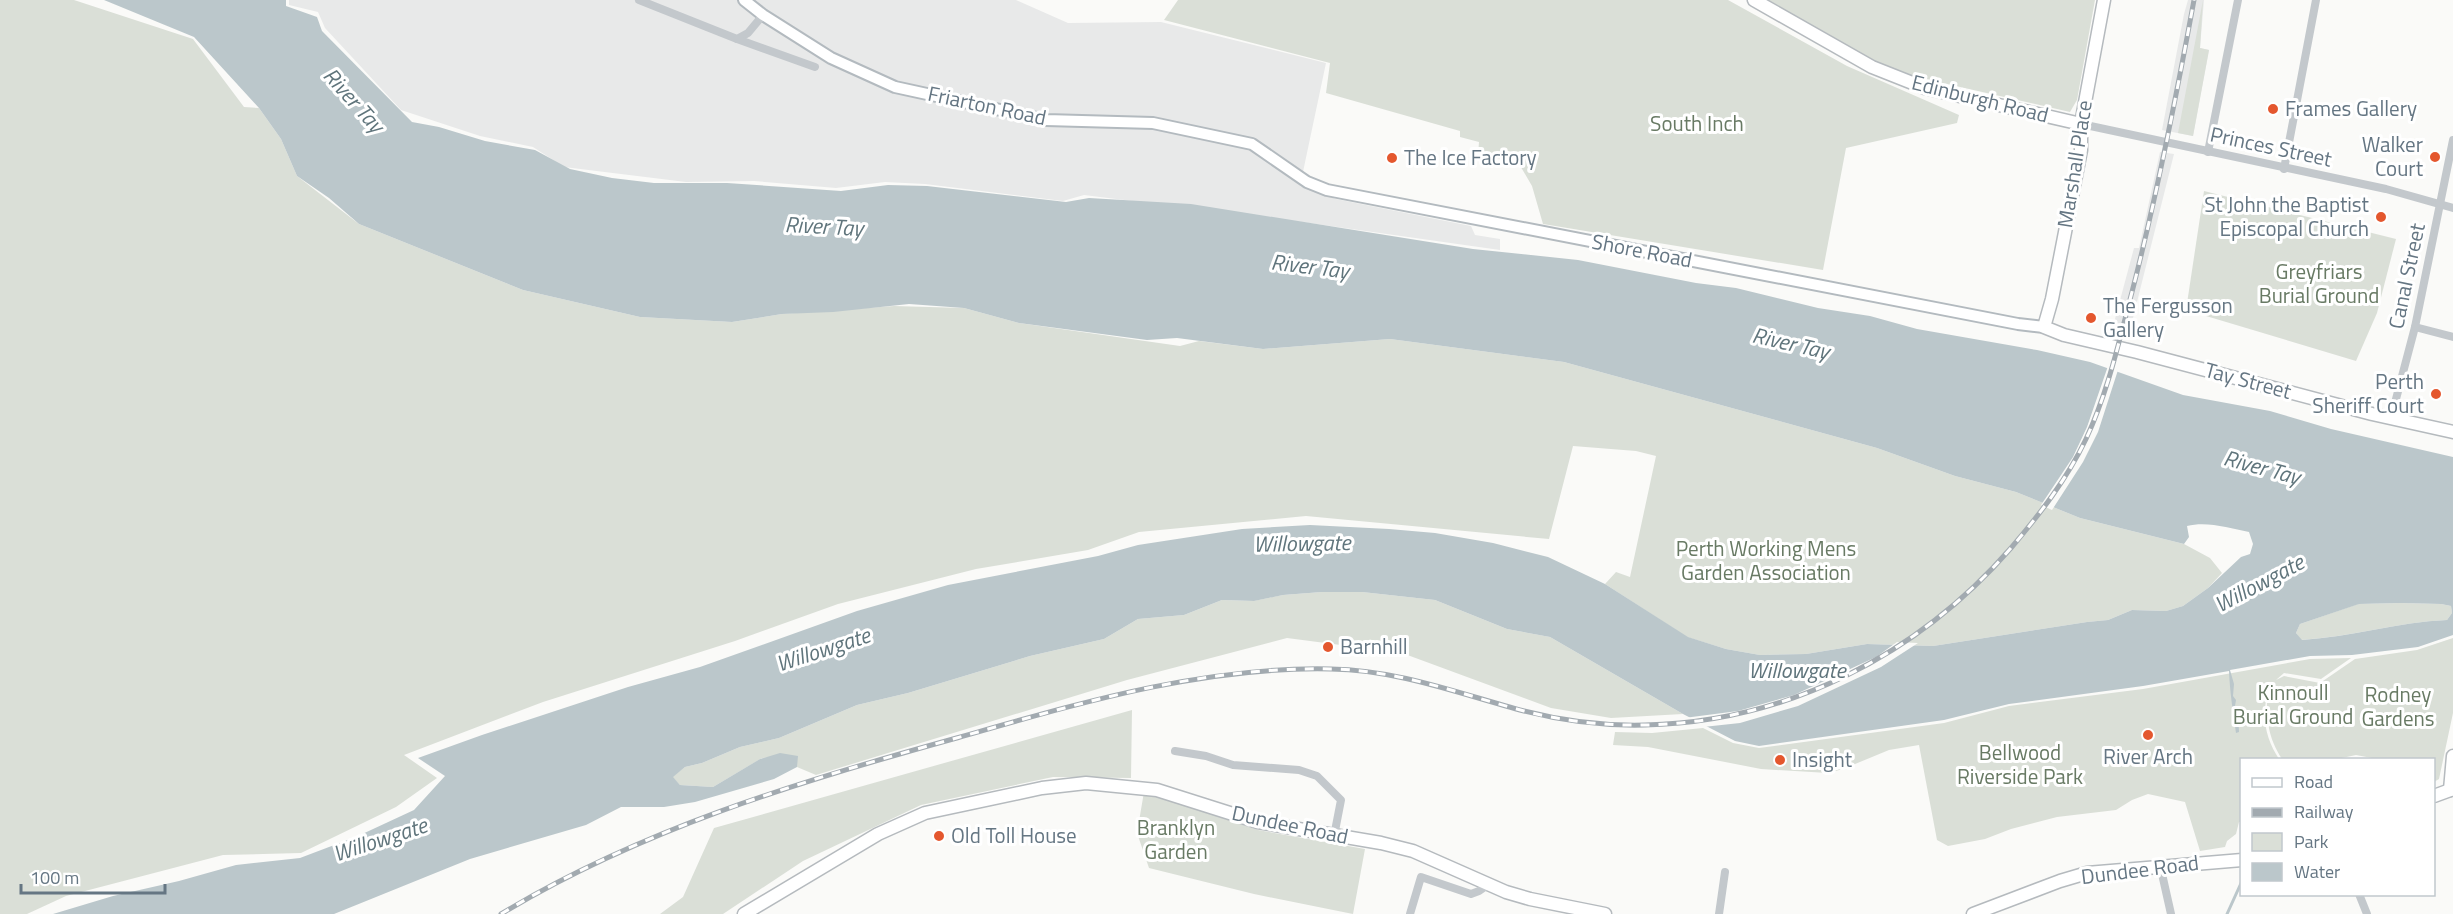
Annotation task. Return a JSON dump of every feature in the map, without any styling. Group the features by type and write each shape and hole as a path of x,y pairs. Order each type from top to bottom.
{"main road":[{"name":"Edinburgh Road","path":"1754,0 1872,67 1926,88 2081,124"},
{"name":"Marshall Place","path":"2044,327 2052,299 2081,150 2081,124 2104,0"},
{"name":"Tay Street","path":"2044,327 2064,335 2453,432"},
{"path":"2435,795 2452,789 2453,756"},
{"name":"Dundee Road","path":"744,914 878,834 924,813 1042,788 1086,783 1156,790 1258,822 1381,843 1413,852 1530,899 1605,914"},
{"name":"Dundee Road","path":"1973,914 2087,873 2160,865 2240,860"}],"street":[{"path":"639,0 815,67"},
{"name":"Friarton Road","path":"744,0 763,15 831,58 896,87 1046,120 1153,123 1252,144"},
{"path":"2208,152 2238,0"},
{"path":"2284,169 2316,0"},
{"path":"737,39 748,33 763,15"},
{"name":"Princes Street","path":"2081,124 2386,189 2453,208"},
{"name":"Canal Street","path":"2391,418 2415,327 2453,140"},
{"name":"Shore Road","path":"1252,144 1307,182 1327,190 2018,324 2044,327"},
{"path":"2415,327 2453,337"},
{"path":"1175,751 1206,756 1233,765 1299,770 1317,776 1341,800 1334,836"},
{"path":"2160,865 2171,914"},
{"path":"1719,914 1725,872"},
{"path":"1410,914 1421,877 1471,894 1489,884"},
{"path":"2359,896 2367,914"}],"shaded area":[{"path":"289,0 1016,0 1068,23 1161,22 1326,63 1300,186 1336,199 1471,226 1475,235 1500,239 1500,250 1302,222 1084,195 1063,201 925,184 885,182 836,188 754,181 686,182 564,167 533,147 480,136 401,110 325,28 318,12 289,5"},
{"path":"2188,0 2204,0 2200,48 2209,50 2193,136 2162,130"},
{"path":"2160,152 2174,154 2128,338 2111,334 2134,248 2139,248"}],"green space":[{"name":"Perth Working Mens Garden Association","path":"0,0 74,0 193,39 244,107 259,108 281,139 297,176 359,224 523,290 640,317 732,322 782,314 894,306 964,308 1019,323 1180,346 1199,341 1263,349 1390,339 1564,362 1877,448 1955,476 2016,492 2080,518 2184,544 2210,558 2222,573 2208,588 2183,606 2166,611 2132,610 2108,620 1933,646 1867,644 1806,654 1760,655 1726,649 1687,637 1605,584 1616,572 1630,577 1656,456 1636,451 1573,446 1549,539 1306,516 1139,532 1088,550 976,569 838,604 735,641 543,702 404,755 437,778 396,807 301,853 223,855 66,896 27,914 0,914"},
{"name":"South Inch","path":"1178,0 1728,0 1847,66 1959,115 1957,123 1846,148 1823,270 1543,224 1532,186 1518,162 1478,155 1479,142 1460,137 1460,131 1326,93 1330,63 1164,20"},
{"path":"1758,0 2095,0 2077,100 2070,112 1872,67"},
{"path":"2203,0 2200,48 2209,50 2193,136 2178,133"},
{"name":"Greyfriars Burial Ground","path":"2204,191 2396,239 2377,313 2356,361 2186,310"},
{"path":"1362,592 1435,600 1507,629 1550,637 1683,714 1611,718 1551,708 1402,653 1287,638 1127,680 816,775 797,767 797,756 762,758 713,787 680,785 672,777 685,767 702,763 740,747 779,738 857,705 908,693 1030,656 1104,639 1138,619 1184,615 1222,600 1253,601 1283,595"},
{"path":"2358,604 2441,604 2451,606 2452,613 2447,620 2338,636 2301,640 2296,633 2300,624"},
{"name":"Bellwood Riverside Park","path":"2453,638 2453,713 2439,779 2435,781 2435,758 2372,758 2356,755 2342,758 2281,758 2269,729 2267,697 2266,730 2278,758 2240,758 2240,822 2236,834 2227,841 2225,847 2200,851 2185,802 2148,794 2116,810 2057,817 2011,829 1985,839 1948,846 1937,840 1919,745 1889,750 1828,773 1761,769 1648,747 1613,745 1615,732 1652,733 1703,728 1733,743 1759,748 1944,723 2009,706 2143,689 2310,659 2351,658 2321,679 2284,673 2276,680 2284,676 2320,683 2355,659 2417,650"},
{"path":"1132,710 1131,778 1053,777 921,805 803,861 723,914 660,914 683,897 714,828"},
{"name":"Branklyn Garden","path":"1144,792 1258,830 1365,849 1353,914 1254,894 1149,868 1137,833"}],"water":[{"path":"104,0 286,0 286,6 317,17 322,31 412,122 439,127 485,141 535,150 570,169 612,178 654,183 727,183 841,191 888,185 927,186 1066,202 1089,198 1191,204 1473,249 1578,260 1696,283 1736,288 1818,308 1870,316 1917,329 2037,350 2090,362 2183,395 2270,411 2331,429 2453,457 2453,635 2418,647 2352,655 2310,656 2230,670 2234,684 2235,706 2238,708 2239,732 2236,733 2229,671 2143,686 2009,704 1944,720 1759,746 1735,741 1683,714 1550,637 1507,629 1435,600 1362,592 1322,592 1283,595 1254,601 1222,600 1184,615 1138,619 1104,639 1030,656 908,693 857,705 779,738 740,747 702,763 685,767 673,777 680,785 713,787 760,759 780,753 798,756 797,767 774,779 695,802 664,807 621,807 586,825 470,859 334,914 53,914 113,896 236,865 300,858 358,836 414,810 445,776 418,758 482,735 628,687 700,667 857,611 948,585 1098,556 1138,545 1242,529 1310,525 1435,533 1493,543 1548,557 1605,584 1688,637 1726,649 1760,655 1806,654 1867,644 1933,646 2108,620 2132,610 2166,611 2183,606 2208,588 2241,557 2250,554 2253,544 2249,532 2218,526 2202,524 2187,526 2189,537 2184,544 2080,518 2016,492 1955,476 1877,448 1564,362 1390,339 1263,349 1177,338 1147,340 1019,323 964,308 909,304 833,312 782,314 732,322 640,317 523,290 359,224 329,198 297,176 281,139 259,108 194,37","holes":["2359,604 2451,606 2452,613 2447,620 2302,640 2296,633 2300,624"]}],"pier":[{"path":"2108,366 2118,370 2098,432 2083,462 2052,510 2041,505 2073,457 2087,427"},
{"path":"1897,642 1918,643 1881,667 1798,706 1740,723 1703,727 1684,718 1738,711 1794,695 1876,657"}],"waterway":[{"path":"2227,914 2240,885"}],"railway":[{"path":"501,914 608,857 664,833 778,791 894,755 1046,713 1187,681 1283,670 1356,670 1405,678 1554,718 1599,724 1645,725 1698,721 1749,711 1799,696 1846,676 1892,650 1935,620 1974,586 2011,548 2032,522 2062,482 2079,454 2094,421 2118,348 2166,146 2194,0"}],"place":[{"name":"Frames Gallery","path":"2273,109"},
{"name":"Walker Court","path":"2435,157"},
{"name":"The Ice Factory","path":"1392,158"},
{"name":"St John the Baptist Episcopal Church","path":"2381,217"},
{"name":"The Fergusson Gallery","path":"2091,318"},
{"name":"Perth Sheriff Court","path":"2436,394"},
{"name":"Barnhill","path":"1328,647"},
{"name":"River Arch","path":"2148,735"},
{"name":"Insight","path":"1780,760"},
{"name":"Old Toll House","path":"939,836"}],"water label":[{"name":"River Tay","path":"354,100"},
{"name":"River Tay","path":"824,226"},
{"name":"River Tay","path":"1310,266"},
{"name":"River Tay","path":"1791,343"},
{"name":"River Tay","path":"2262,467"},
{"name":"Willowgate","path":"1302,543"},
{"name":"Willowgate","path":"2259,583"},
{"name":"Willowgate","path":"823,649"},
{"name":"Willowgate","path":"1797,670"},
{"name":"Willowgate","path":"380,839"}],"park label":[{"name":"Kinnoull Burial Ground","path":"2293,705"},
{"name":"Rodney Gardens","path":"2398,707"}]}
